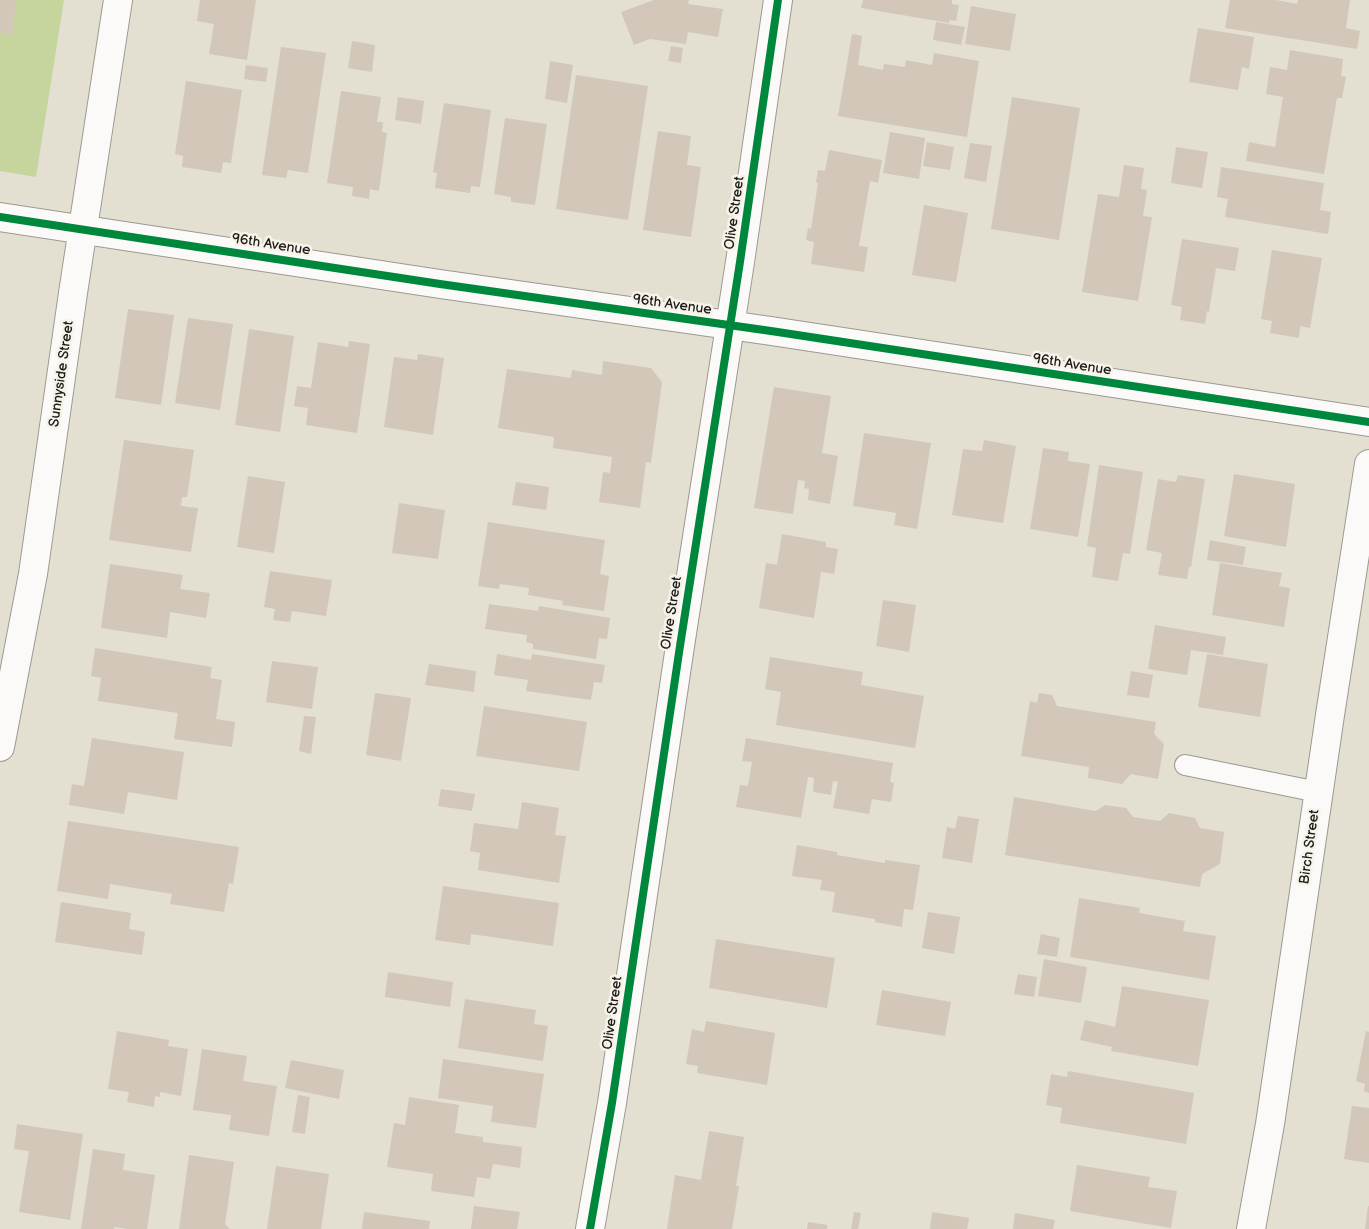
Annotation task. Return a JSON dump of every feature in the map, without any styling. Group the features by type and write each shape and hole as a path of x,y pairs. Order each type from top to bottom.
{"street":[{"name":"Sunnyside Street","path":"0,747 5,690 33,574 118,0"},
{"name":"Olive Street","path":"590,1229 612,1103 778,0"},
{"name":"96th Avenue","path":"0,218 1369,422"},
{"name":"Birch Street","path":"1251,1229 1270,1124 1318,792 1369,464"}],"lane":[{"path":"1185,765 1318,792"}],"green space":[{"path":"0,0 64,0 36,177 0,171"}],"building":[{"path":"0,0 17,0 12,35 0,34"},
{"path":"200,0 256,0 247,60 209,54 214,24 197,21"},
{"path":"654,0 689,0 688,4 723,9 718,37 688,32 686,44 650,39 634,45 621,12"},
{"path":"863,0 952,0 952,4 959,5 956,21 949,20 949,23 861,8"},
{"path":"1230,0 1276,0 1297,4 1298,0 1350,0 1346,28 1360,31 1357,49 1225,28"},
{"path":"971,6 1016,14 1010,51 965,44"},
{"path":"936,22 965,27 961,45 933,40"},
{"path":"1198,28 1254,37 1249,69 1242,67 1238,90 1189,82"},
{"path":"852,34 862,36 858,65 883,70 884,64 905,67 906,60 932,65 934,53 979,61 967,137 838,116"},
{"path":"352,41 375,45 372,72 348,68"},
{"path":"671,46 683,48 681,63 668,61"},
{"path":"281,47 326,53 308,173 288,170 286,178 262,175"},
{"path":"1290,50 1343,59 1341,76 1346,77 1342,98 1337,98 1324,174 1246,161 1249,142 1275,147 1283,97 1266,94 1270,67 1287,70"},
{"path":"550,61 573,65 567,103 545,99"},
{"path":"246,65 268,68 266,82 244,79"},
{"path":"576,75 648,86 628,220 556,209"},
{"path":"186,81 242,90 231,163 223,162 221,173 182,167 183,156 175,154"},
{"path":"341,91 381,97 377,122 383,122 382,132 387,133 379,191 370,189 369,199 352,196 353,187 327,183"},
{"path":"398,97 424,101 421,124 395,120"},
{"path":"1012,97 1080,108 1059,240 991,229"},
{"path":"444,103 491,110 480,187 471,186 470,193 435,188 437,173 433,172"},
{"path":"505,118 547,124 535,205 511,202 511,197 494,194"},
{"path":"658,131 691,136 687,165 701,167 691,237 643,230"},
{"path":"890,132 925,138 919,179 883,173"},
{"path":"927,142 954,147 950,170 923,166"},
{"path":"970,143 992,146 986,182 964,178"},
{"path":"1176,147 1208,152 1202,188 1171,183"},
{"path":"829,150 882,160 878,183 870,181 859,246 868,247 864,272 811,264 814,242 806,240 808,228 811,229 818,183 816,182 818,170 825,171"},
{"path":"1124,165 1144,168 1141,189 1147,190 1143,216 1152,217 1138,301 1082,292 1098,194 1119,197"},
{"path":"1221,167 1324,183 1320,210 1331,212 1328,234 1225,217 1228,199 1217,197"},
{"path":"924,205 968,213 956,282 912,275"},
{"path":"1182,239 1239,248 1235,271 1216,268 1209,312 1207,311 1205,324 1180,320 1182,307 1171,305"},
{"path":"1272,250 1322,258 1310,328 1300,326 1299,338 1270,333 1272,321 1261,319"},
{"path":"128,309 174,315 161,405 115,398"},
{"path":"188,318 233,324 220,410 175,403"},
{"path":"249,329 294,336 280,432 235,425"},
{"path":"349,341 370,344 357,433 306,425 308,408 294,406 297,386 311,388 318,342 348,347"},
{"path":"418,354 444,358 433,435 384,427 394,357 417,360"},
{"path":"603,361 651,368 662,382 651,463 646,462 640,508 599,502 603,472 610,473 612,457 553,448 554,437 498,428 507,369 571,378 572,370 602,375"},
{"path":"774,387 831,396 822,453 838,456 830,504 808,500 809,489 804,488 805,481 798,480 793,514 754,508"},
{"path":"864,433 931,443 917,529 894,525 896,513 853,506"},
{"path":"124,440 194,450 187,497 182,497 181,506 198,508 191,552 109,540"},
{"path":"984,440 1016,446 1003,523 952,515 963,449 982,451"},
{"path":"1043,448 1069,452 1068,461 1090,464 1078,537 1030,529"},
{"path":"1099,465 1143,472 1130,554 1123,553 1118,581 1092,577 1096,548 1087,546"},
{"path":"1234,474 1295,484 1286,547 1224,536"},
{"path":"1178,475 1205,479 1191,567 1189,567 1187,579 1158,575 1162,553 1146,550 1158,479 1176,482"},
{"path":"248,476 285,482 274,553 237,547"},
{"path":"516,482 549,487 546,510 512,505"},
{"path":"399,503 445,510 438,559 392,553"},
{"path":"488,522 605,540 600,574 609,576 604,611 562,605 563,601 528,595 529,588 500,584 499,589 478,586"},
{"path":"782,534 826,542 826,547 838,549 834,574 821,572 814,618 759,608 766,563 777,565"},
{"path":"1210,540 1246,547 1243,565 1207,560"},
{"path":"1220,563 1282,573 1279,586 1290,588 1284,627 1212,615"},
{"path":"110,564 183,575 180,589 210,593 206,618 170,612 167,638 101,628"},
{"path":"270,571 332,580 326,616 292,611 290,622 273,620 275,609 264,607"},
{"path":"883,600 916,605 909,652 876,646"},
{"path":"489,604 538,611 539,606 610,618 607,639 599,638 596,659 533,649 533,644 526,642 527,635 485,629"},
{"path":"1155,625 1226,637 1223,655 1191,650 1187,675 1148,669"},
{"path":"95,648 212,667 210,678 222,680 216,719 235,722 232,747 174,739 178,713 98,701 101,678 91,676"},
{"path":"497,654 531,660 532,654 605,665 602,683 594,682 591,700 526,691 528,680 494,675"},
{"path":"1207,654 1268,664 1260,717 1198,707"},
{"path":"770,657 863,672 861,685 924,696 915,748 776,725 781,692 765,689"},
{"path":"272,661 318,667 312,709 266,702"},
{"path":"429,664 476,671 474,692 425,685"},
{"path":"1131,671 1153,675 1149,698 1127,695"},
{"path":"375,693 411,698 401,761 366,755"},
{"path":"1039,693 1052,695 1057,706 1156,722 1154,734 1164,744 1158,779 1131,774 1122,784 1088,778 1089,767 1021,756 1030,701 1037,703"},
{"path":"484,706 587,722 579,771 476,756"},
{"path":"304,716 316,717 311,754 299,751"},
{"path":"92,738 184,752 177,800 128,792 124,814 69,805 72,784 84,786"},
{"path":"746,738 893,763 890,782 894,783 891,802 872,799 869,814 833,808 838,782 833,781 831,795 813,792 814,778 808,777 801,818 736,807 740,785 748,786 752,762 742,761"},
{"path":"441,789 475,794 472,811 438,806"},
{"path":"1014,797 1096,811 1105,805 1126,808 1133,817 1160,821 1169,813 1195,818 1200,828 1224,832 1220,864 1202,874 1200,887 1005,855"},
{"path":"522,802 559,808 555,835 566,836 559,883 478,870 480,853 470,851 474,823 518,829"},
{"path":"958,816 979,819 972,863 942,858 947,827 955,829"},
{"path":"68,821 239,847 233,884 229,883 224,912 170,904 172,894 110,884 108,899 57,891"},
{"path":"797,845 837,852 837,855 885,863 885,860 920,865 913,910 904,909 902,927 875,922 875,919 832,912 835,892 820,890 822,880 792,876"},
{"path":"443,886 559,903 553,946 471,934 470,945 435,940"},
{"path":"1079,898 1140,908 1139,913 1185,921 1183,931 1216,936 1209,980 1070,957"},
{"path":"61,902 131,913 129,929 145,932 142,955 55,942"},
{"path":"928,912 960,917 954,954 922,948"},
{"path":"1041,934 1060,938 1057,957 1037,954"},
{"path":"716,939 835,958 827,1008 709,988"},
{"path":"1044,959 1087,967 1081,1003 1038,996"},
{"path":"388,972 453,982 450,1007 385,997"},
{"path":"1018,974 1037,977 1034,997 1014,994"},
{"path":"1122,986 1209,1000 1198,1066 1111,1051 1112,1047 1080,1040 1085,1020 1115,1027"},
{"path":"882,990 951,1002 945,1036 876,1025"},
{"path":"465,999 536,1010 534,1024 548,1026 543,1061 458,1048"},
{"path":"706,1021 775,1033 767,1085 697,1073 698,1066 686,1064 692,1029 704,1032"},
{"path":"117,1031 169,1040 168,1046 188,1049 181,1096 160,1092 160,1097 155,1096 154,1107 127,1102 129,1092 108,1089"},
{"path":"1366,1031 1369,1032 1369,1093 1364,1091 1365,1084 1356,1081"},
{"path":"202,1049 247,1056 243,1081 277,1086 269,1136 229,1130 231,1115 193,1110"},
{"path":"443,1059 544,1074 536,1128 491,1122 493,1106 438,1098"},
{"path":"291,1060 344,1070 339,1099 285,1088"},
{"path":"1068,1071 1194,1093 1186,1144 1060,1123 1062,1108 1046,1105 1051,1074 1067,1077"},
{"path":"298,1095 310,1097 305,1134 292,1132"},
{"path":"409,1097 459,1105 455,1133 483,1137 483,1142 522,1147 520,1168 493,1164 490,1179 477,1177 474,1197 431,1191 433,1174 387,1167 394,1123 405,1125"},
{"path":"1352,1106 1369,1108 1369,1163 1344,1159"},
{"path":"17,1124 83,1134 70,1220 19,1212 29,1151 14,1149"},
{"path":"709,1131 744,1137 736,1186 739,1186 732,1229 667,1229 675,1175 701,1180"},
{"path":"93,1149 125,1154 123,1170 155,1175 147,1229 115,1227 114,1229 81,1229"},
{"path":"189,1155 234,1162 225,1224 230,1229 179,1229"},
{"path":"1077,1165 1150,1177 1148,1187 1177,1191 1171,1228 1070,1211"},
{"path":"276,1166 329,1174 321,1229 267,1229"},
{"path":"474,1206 520,1212 517,1229 471,1229"},
{"path":"1368,1206 1369,1229 1365,1229"},
{"path":"364,1212 430,1221 429,1229 362,1229"},
{"path":"854,1212 861,1213 858,1229 851,1229"},
{"path":"932,1212 969,1218 967,1229 930,1229"},
{"path":"1015,1213 1055,1220 1053,1229 1013,1229"},
{"path":"808,1222 827,1225 827,1229 807,1229"}],"cycle path":[{"path":"590,1229 612,1103 778,0"},
{"path":"0,217 1369,422"}]}
